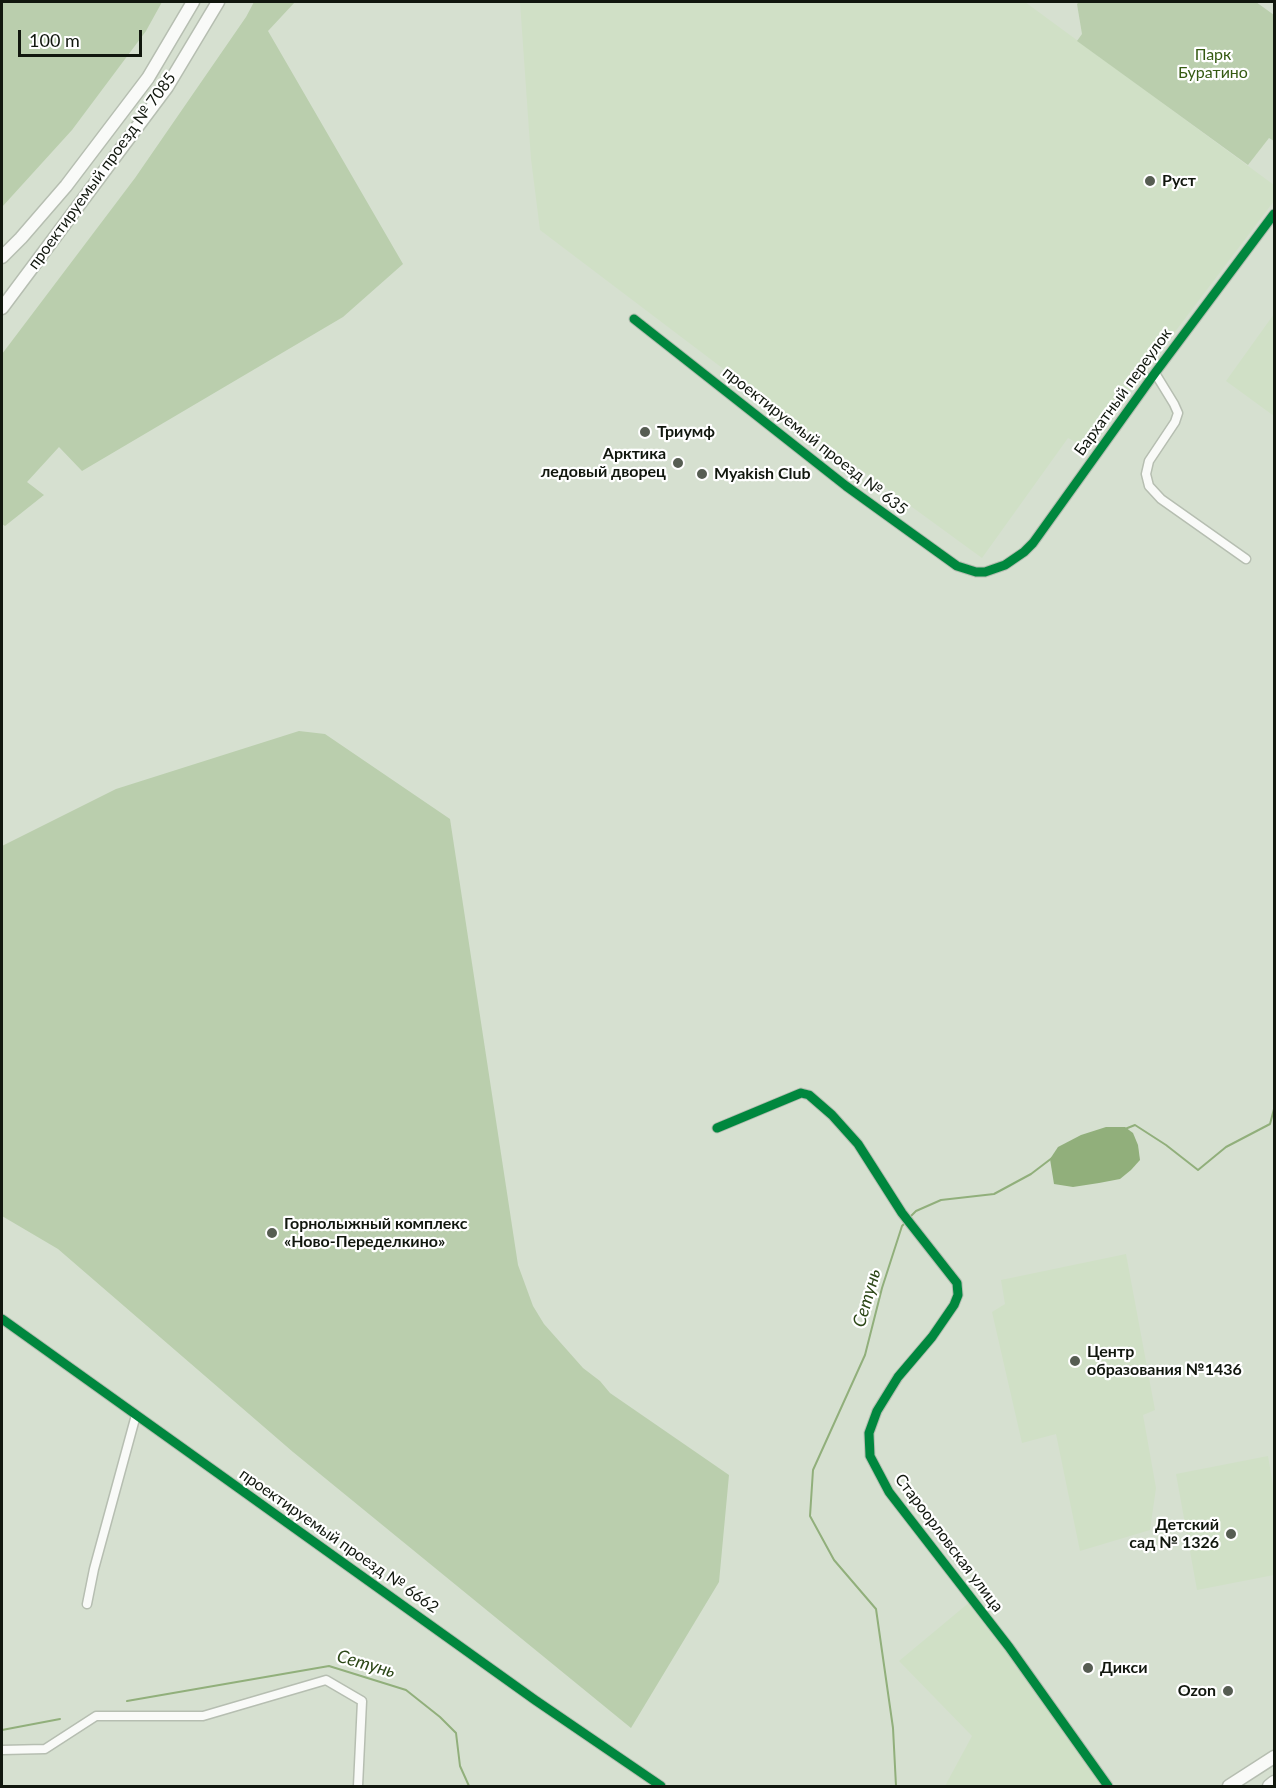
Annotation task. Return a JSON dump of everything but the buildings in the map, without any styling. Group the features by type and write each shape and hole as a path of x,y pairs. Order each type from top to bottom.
{"main road":[{"name":"проектируемый проезд № 7085","path":"2,257 66,186 148,78 193,2"},
{"name":"проектируемый проезд № 7085","path":"2,308 167,87 218,2"},
{"path":"1229,1786 1275,1756"},
{"path":"1269,1786 1275,1782"}],"street":[{"name":"Бархатный переулок","path":"985,572 1005,565 1033,543 1155,373 1275,214"},
{"name":"проектируемый проезд № 635","path":"634,319 846,486 957,566 975,572 985,572"},
{"path":"1155,373 1178,413 1175,422 1149,461 1146,474 1149,486 1161,499 1246,559"},
{"name":"Староорловская улица","path":"717,1128 801,1093 809,1095 832,1115 858,1144 903,1213 957,1283 958,1295 954,1305 938,1329 898,1377 877,1411 870,1433 870,1456 889,1492 1009,1647 1108,1786"},
{"name":"проектируемый проезд № 6662","path":"2,1319 535,1700 661,1786"},
{"path":"87,1604 94,1569 136,1415"},
{"path":"2,1750 45,1749 96,1716 203,1716 326,1680 362,1701 357,1786"}],"shaded area":[{"path":"520,2 1025,2 1274,185 1274,201 1087,448 1068,438 982,558 746,386 540,230 531,159"},
{"path":"1274,314 1274,416 1226,381"},
{"path":"1106,1127 1125,1127 1133,1133 1138,1145 1140,1160 1131,1170 1120,1179 1099,1183 1073,1187 1054,1184 1050,1159 1058,1147 1081,1135"},
{"name":"Центр образования №1436","path":"1126,1254 1155,1410 1143,1415 1156,1488 1150,1530 1080,1551 1056,1434 1022,1443 992,1312 1005,1304 1001,1280"},
{"name":"Детский сад № 1326","path":"1268,1456 1274,1492 1274,1575 1197,1590 1176,1474"},
{"path":"971,1601 1107,1786 945,1786 972,1736 899,1661"}],"green space":[{"path":"2,2 162,2 146,31 72,130 2,207"},
{"path":"254,2 295,2 268,31 403,264 343,317 82,471 59,447 27,482 44,495 5,526 2,524 2,354 135,178"},
{"name":"Парк Буратино","path":"1079,2 1256,2 1274,15 1274,141 1269,138 1248,165 1077,41 1082,34 1077,4"},
{"name":"Горнолыжный комплекс «Ново-Переделкино»","path":"299,731 325,734 450,819 518,1265 533,1306 544,1324 583,1368 600,1381 610,1393 729,1475 719,1582 631,1728 293,1452 58,1249 2,1216 2,846 116,789"}],"waterway":[{"name":"Сетунь","path":"1125,1129 1135,1125 1198,1170 1226,1147 1270,1124 1274,1109"},
{"name":"Сетунь","path":"909,1218 916,1211 941,1200 994,1194 1031,1174 1052,1158"},
{"name":"Сетунь","path":"896,1786 893,1728 876,1609 834,1560 810,1516 813,1470 865,1355 882,1288 902,1226 905,1223"},
{"name":"Сетунь","path":"127,1701 329,1666 406,1690 440,1717 456,1733 460,1766 469,1786"},
{"name":"Сетунь","path":"2,1730 60,1719"}],"cycle path":[{"path":"634,319 846,486 957,566 976,572 985,572 1005,565 1033,543 1155,373 1274,214"},
{"path":"717,1128 801,1093 809,1095 832,1115 858,1144 902,1213 957,1283 958,1295 954,1305 932,1337 898,1377 877,1411 869,1433 870,1456 889,1492 1009,1647 1108,1786"},
{"path":"2,1319 535,1700 661,1786"}],"place":[{"name":"Руст","path":"1150,181"},
{"name":"Триумф","path":"645,432"},
{"name":"Арктика ледовый дворец","path":"678,463"},
{"name":"Myakish Club","path":"702,474"},
{"name":"Горнолыжный комплекс «Ново-Переделкино»","path":"272,1233"},
{"name":"Центр образования №1436","path":"1075,1361"},
{"name":"Детский сад № 1326","path":"1231,1534"},
{"name":"Дикси","path":"1088,1668"},
{"name":"Ozon","path":"1228,1691"}]}
